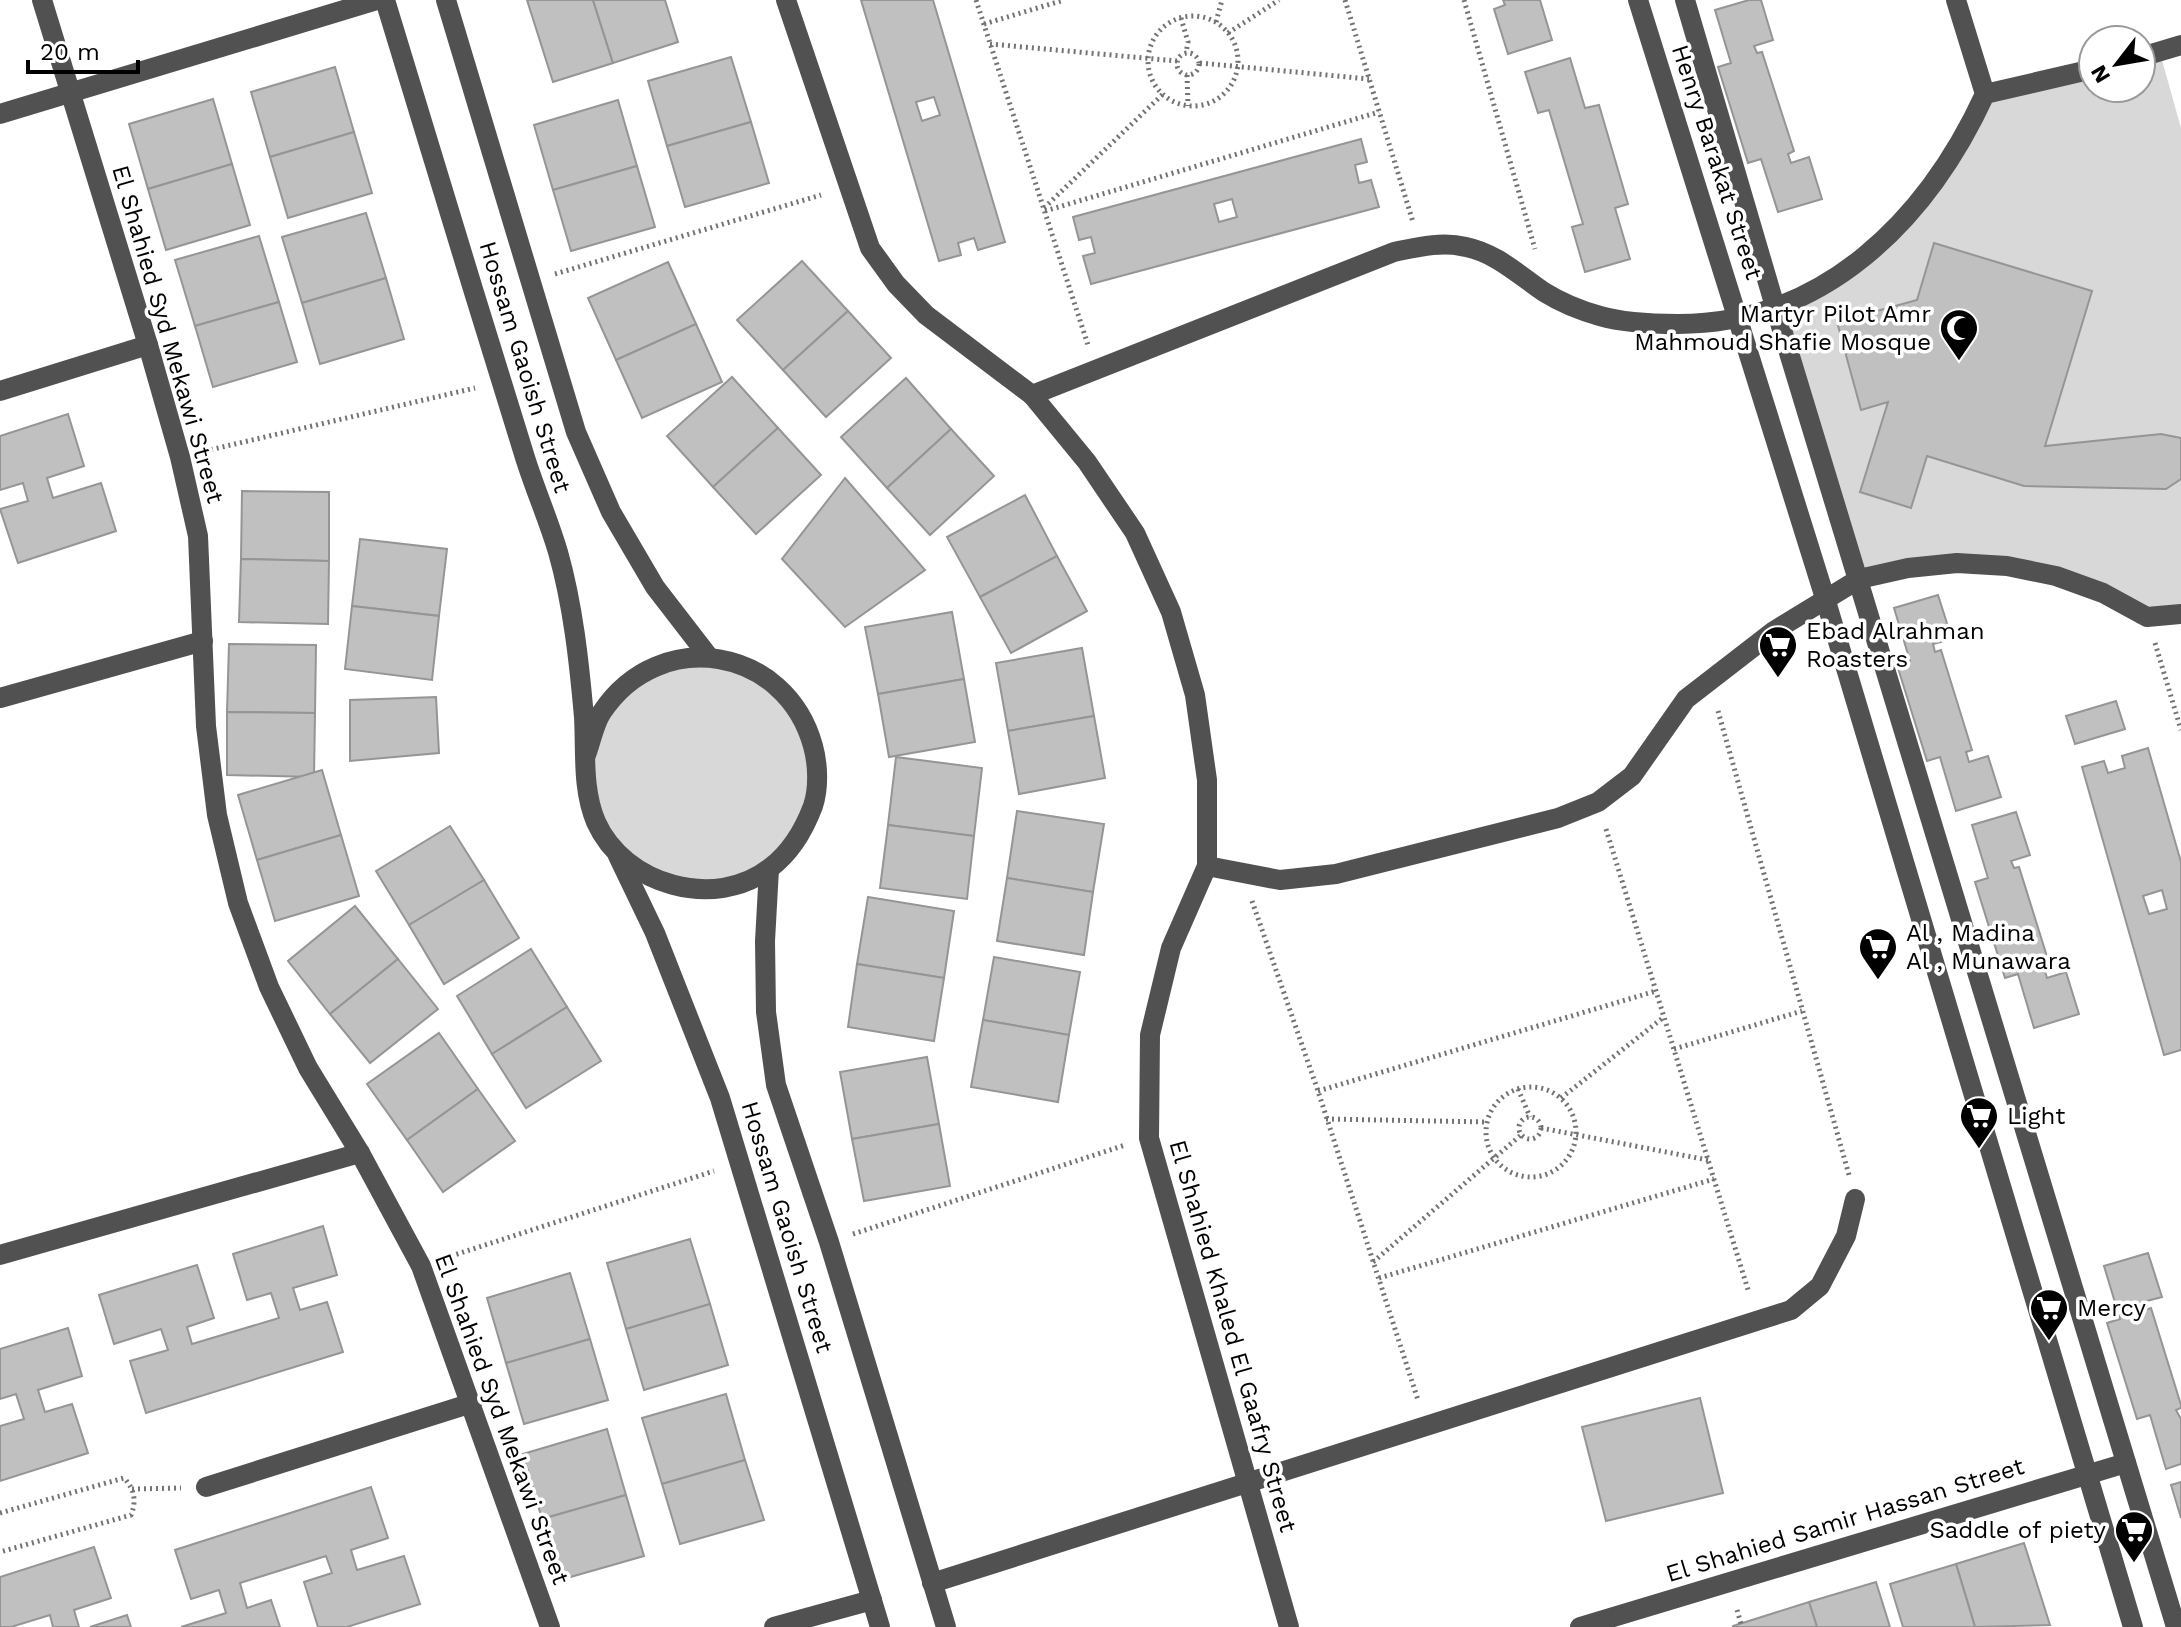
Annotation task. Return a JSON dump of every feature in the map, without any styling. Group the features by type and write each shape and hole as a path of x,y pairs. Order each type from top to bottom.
{"street":[{"name":"El Shahied Syd Mekawi Street","path":"42,0 148,345 180,457 198,536 206,726 215,800 238,903 269,987 308,1068 360,1153 421,1266 550,1627"},
{"path":"0,114 377,0"},
{"name":"Hossam Gaoish Street","path":"385,0 502,382 558,552 579,653 586,755"},
{"name":"Hossam Gaoish Street","path":"446,0 576,432 611,512 655,587 709,657"},
{"name":"El Shahied Khaled El Gaafry Street","path":"786,0 870,248 896,284 926,315 1032,395 1087,462 1135,533 1171,612 1195,695 1207,780 1207,866 1171,948 1150,1035 1149,1138 1289,1627"},
{"name":"Henry Barakat Street","path":"1638,0 1825,598 2133,1627"},
{"name":"Henry Barakat Street","path":"1685,0 1776,310 2176,1627"},
{"path":"1032,395 1394,252 1421,246 1466,247 1500,260 1548,294 1601,317 1661,324 1701,324 1776,310 1843,273 1898,226 1927,194 1969,130 1985,94 1956,0"},
{"path":"2157,52 2181,45"},
{"path":"1985,94 2077,73"},
{"path":"0,391 148,345"},
{"path":"1207,866 1280,880 1336,874 1558,818 1598,802 1632,776 1686,699 1774,631 1859,579 1908,568 1957,563 2007,566 2056,576 2103,593 2147,617 2181,614"},
{"path":"0,698 203,641"},
{"path":"709,657 749,666 783,690 807,722 818,762 815,802 798,840 769,869 732,886 690,889 650,878 616,852 597,824 586,790 586,755 601,714 628,682 666,662 709,657"},
{"name":"Hossam Gaoish Street","path":"616,852 655,933 689,1015 742,1162 880,1627"},
{"name":"Hossam Gaoish Street","path":"769,869 765,941 766,1012 776,1085 829,1242 946,1627"},
{"path":"0,1255 360,1153"},
{"path":"932,1583 1791,1310 1820,1286 1846,1236 1855,1199"},
{"path":"206,1487 472,1403"},
{"name":"El Shahied Samir Hassan Street","path":"1580,1627 2126,1463"},
{"path":"774,1627 872,1600"}],"path":[{"path":"976,0 1096,369"},
{"path":"984,24 1064,0"},
{"path":"1216,22 1222,0"},
{"path":"1228,33 1279,0"},
{"path":"1345,0 1421,246"},
{"path":"1464,0 1548,294"},
{"path":"1193,16 1216,22 1228,33 1238,55 1234,81 1226,92 1202,106 1188,106 1163,94 1149,72 1151,45 1158,33 1168,23 1181,18 1193,16"},
{"path":"990,44 1177,61 1186,53 1188,42 1181,18"},
{"path":"1186,53 1192,53 1200,63 1369,79"},
{"path":"1177,61 1178,68 1187,75 1194,74 1200,63"},
{"path":"1187,75 1188,106"},
{"path":"1044,210 1163,94"},
{"path":"1044,210 1379,112"},
{"path":"531,281 849,186"},
{"path":"180,457 502,382"},
{"path":"2147,617 2181,730"},
{"path":"1709,681 1855,1199"},
{"path":"1598,802 1758,1321"},
{"path":"1242,874 1318,1091 1427,1426"},
{"path":"1318,1091 1656,991"},
{"path":"1674,1049 1802,1011"},
{"path":"1561,1098 1664,1017"},
{"path":"1533,1087 1548,1090 1561,1098 1570,1109 1576,1135 1564,1163 1551,1173 1536,1177 1520,1176 1506,1170 1494,1159 1488,1148 1487,1122 1493,1108 1504,1096 1518,1089 1533,1087"},
{"path":"1518,1089 1530,1117"},
{"path":"1530,1117 1538,1120 1541,1128 1534,1139 1527,1139 1521,1135 1519,1128 1522,1120 1530,1117"},
{"path":"1326,1119 1487,1122"},
{"path":"1541,1128 1708,1160"},
{"path":"1373,1262 1521,1135"},
{"path":"829,1242 1149,1138"},
{"path":"421,1266 742,1162"},
{"path":"1379,1278 1714,1179"},
{"path":"0,1513 124,1478 135,1499 131,1515 0,1552"},
{"path":"132,1489 206,1487"}],"shaded area":[{"path":"2160,53 2181,128 2181,614 2147,617 2007,566 1859,579 1776,310 1874,249 1985,94 2077,73 2077,104 2157,104 2157,54"},
{"path":"709,657 783,690 818,762 798,840 732,886 650,878 597,824 586,755 628,682"}],"building":[{"path":"527,0 593,0 613,63 553,82"},
{"path":"593,0 665,0 678,42 613,63"},
{"path":"861,0 933,0 1005,242 978,250 974,238 958,243 961,255 939,261","holes":["934,97 940,115 922,121 916,102"]},
{"path":"1503,0 1540,0 1552,40 1508,54 1494,9 1505,5"},
{"path":"1749,0 1761,0 1773,40 1754,46 1757,53 1762,52 1794,151 1788,154 1791,163 1809,157 1822,199 1778,212 1761,159 1748,163 1718,67 1731,63 1715,10"},
{"path":"731,57 751,122 667,146 648,81"},
{"path":"1570,58 1585,108 1599,105 1628,204 1615,208 1630,259 1585,272 1572,227 1583,224 1549,110 1538,113 1525,72"},
{"path":"335,67 354,132 270,157 251,92"},
{"path":"213,99 232,164 148,189 129,124"},
{"path":"618,100 637,166 553,190 534,125"},
{"path":"751,122 769,183 685,207 667,146"},
{"path":"354,132 372,193 288,218 270,157"},
{"path":"1361,139 1367,162 1355,165 1359,183 1371,180 1379,207 1091,284 1083,256 1095,253 1091,237 1079,240 1073,217","holes":["1232,199 1237,217 1219,222 1214,204"]},
{"path":"232,164 250,225 166,250 148,189"},
{"path":"637,166 655,227 571,251 553,190"},
{"path":"366,213 386,278 302,303 282,237"},
{"path":"259,236 279,302 195,326 175,260"},
{"name":"Martyr Pilot Amr Mahmoud Shafie Mosque","path":"1934,243 2092,291 2045,446 2161,434 2181,438 2181,479 2166,489 2024,486 1927,456 1911,508 1860,492 1888,402 1861,410 1837,322 1917,300"},
{"path":"802,261 848,311 783,370 737,320"},
{"path":"668,262 696,324 616,360 588,298"},
{"path":"386,278 404,339 320,364 302,303"},
{"path":"279,302 297,362 213,387 195,326"},
{"path":"848,311 891,358 826,417 783,370"},
{"path":"696,324 722,382 642,418 616,360"},
{"path":"732,377 778,428 713,487 667,436"},
{"path":"906,378 951,429 887,488 841,437"},
{"path":"68,414 84,466 47,478 53,498 101,483 116,531 18,563 0,509 28,501 23,483 0,490 0,436"},
{"path":"778,428 821,475 756,534 713,487"},
{"path":"951,429 994,476 930,535 887,488"},
{"path":"845,478 925,570 845,627 782,559"},
{"path":"242,491 329,492 329,561 241,559"},
{"path":"1025,495 1057,556 980,597 947,537"},
{"path":"360,539 447,549 439,616 352,606"},
{"path":"1057,556 1087,611 1011,653 980,597"},
{"path":"241,559 329,561 328,624 239,622"},
{"path":"1938,595 1952,639 1933,644 1935,652 1941,650 1972,750 1966,752 1969,762 1988,756 2001,797 1956,811 1940,757 1927,761 1897,665 1910,661 1894,608"},
{"path":"352,606 439,616 432,680 345,669"},
{"path":"952,612 964,679 878,694 865,627"},
{"path":"229,644 316,645 315,713 227,712"},
{"path":"1082,648 1094,716 1008,731 996,663"},
{"path":"964,679 975,742 889,757 878,694"},
{"path":"436,697 439,753 350,761 350,700"},
{"path":"2116,701 2125,729 2075,744 2066,716"},
{"path":"227,712 315,713 314,777 227,775"},
{"path":"1094,716 1105,778 1019,794 1008,731"},
{"path":"2148,748 2181,862 2181,1050 2164,1055 2082,767 2104,761 2108,773 2125,768 2122,756","holes":["2162,890 2167,909 2149,914 2143,896"]},
{"path":"896,757 982,768 974,836 888,825"},
{"path":"322,770 341,835 257,860 238,795"},
{"path":"1017,811 1104,824 1093,892 1007,878"},
{"path":"2016,812 2030,855 2011,861 2014,868 2019,867 2050,966 2044,968 2047,978 2066,972 2079,1014 2034,1028 2018,974 2005,978 1975,882 1988,878 1972,825"},
{"path":"888,825 974,836 967,899 880,888"},
{"path":"450,826 484,880 409,925 376,871"},
{"path":"341,835 359,896 275,921 257,860"},
{"path":"1007,878 1093,892 1084,955 997,941"},
{"path":"484,880 519,938 444,984 409,925"},
{"path":"868,897 954,911 944,978 857,964"},
{"path":"355,906 398,959 330,1014 288,961"},
{"path":"531,949 567,1007 492,1054 457,996"},
{"path":"994,957 1080,972 1069,1035 983,1020"},
{"path":"398,959 438,1009 370,1063 330,1014"},
{"path":"857,964 944,978 934,1041 848,1027"},
{"path":"567,1007 601,1061 526,1108 492,1054"},
{"path":"983,1020 1069,1035 1058,1102 971,1087"},
{"path":"439,1033 478,1089 407,1140 367,1084"},
{"path":"927,1057 939,1124 852,1139 840,1072"},
{"path":"478,1089 515,1141 443,1192 407,1140"},
{"path":"939,1124 950,1186 864,1201 852,1139"},
{"path":"323,1226 337,1275 293,1288 300,1310 327,1302 343,1352 146,1413 130,1361 168,1350 161,1329 114,1344 99,1295 197,1265 214,1318 187,1327 192,1344 279,1318 271,1293 247,1300 233,1254"},
{"path":"690,1239 710,1304 626,1329 607,1263"},
{"path":"2148,1253 2162,1297 2143,1302 2145,1310 2151,1308 2181,1405 2176,1410 2181,1419 2181,1464 2166,1469 2150,1415 2137,1419 2107,1323 2120,1319 2104,1266"},
{"path":"570,1273 590,1339 506,1363 487,1298"},
{"path":"710,1304 728,1365 644,1390 626,1329"},
{"path":"68,1328 82,1376 38,1390 45,1412 72,1404 88,1453 0,1481 0,1426 24,1419 16,1394 0,1399 0,1349"},
{"path":"590,1339 608,1400 524,1424 506,1363"},
{"path":"726,1394 745,1460 662,1484 642,1418"},
{"path":"1700,1398 1723,1493 1606,1521 1582,1427"},
{"path":"607,1429 626,1495 542,1519 523,1454"},
{"path":"745,1460 764,1520 680,1544 662,1484"},
{"path":"2181,1482 2181,1518 2171,1485"},
{"path":"371,1487 388,1538 351,1550 357,1570 404,1556 420,1604 347,1627 318,1627 304,1582 332,1573 326,1556 240,1583 247,1608 271,1600 280,1627 181,1627 226,1613 219,1590 191,1599 175,1550"},
{"path":"626,1495 644,1556 560,1580 542,1519"},
{"path":"2024,1543 2050,1625 1975,1627 1956,1564"},
{"path":"94,1547 111,1598 74,1610 79,1627 53,1627 50,1615 11,1627 0,1627 0,1577"},
{"path":"1956,1564 1975,1627 1903,1627 1890,1584"},
{"path":"1876,1582 1890,1627 1817,1627 1809,1602"},
{"path":"1809,1602 1817,1627 1733,1627 1733,1626"},
{"path":"127,1615 131,1627 90,1627"}],"place":[{"name":"Martyr Pilot Amr Mahmoud Shafie Mosque","path":"1959,362"},
{"name":"Ebad Alrahman Roasters","path":"1778,679"},
{"name":"Al , Madina Al , Munawara","path":"1878,981"},
{"name":"Light","path":"1979,1150"},
{"name":"Mercy","path":"2049,1342"},
{"name":"Saddle of piety","path":"2134,1564"}]}
